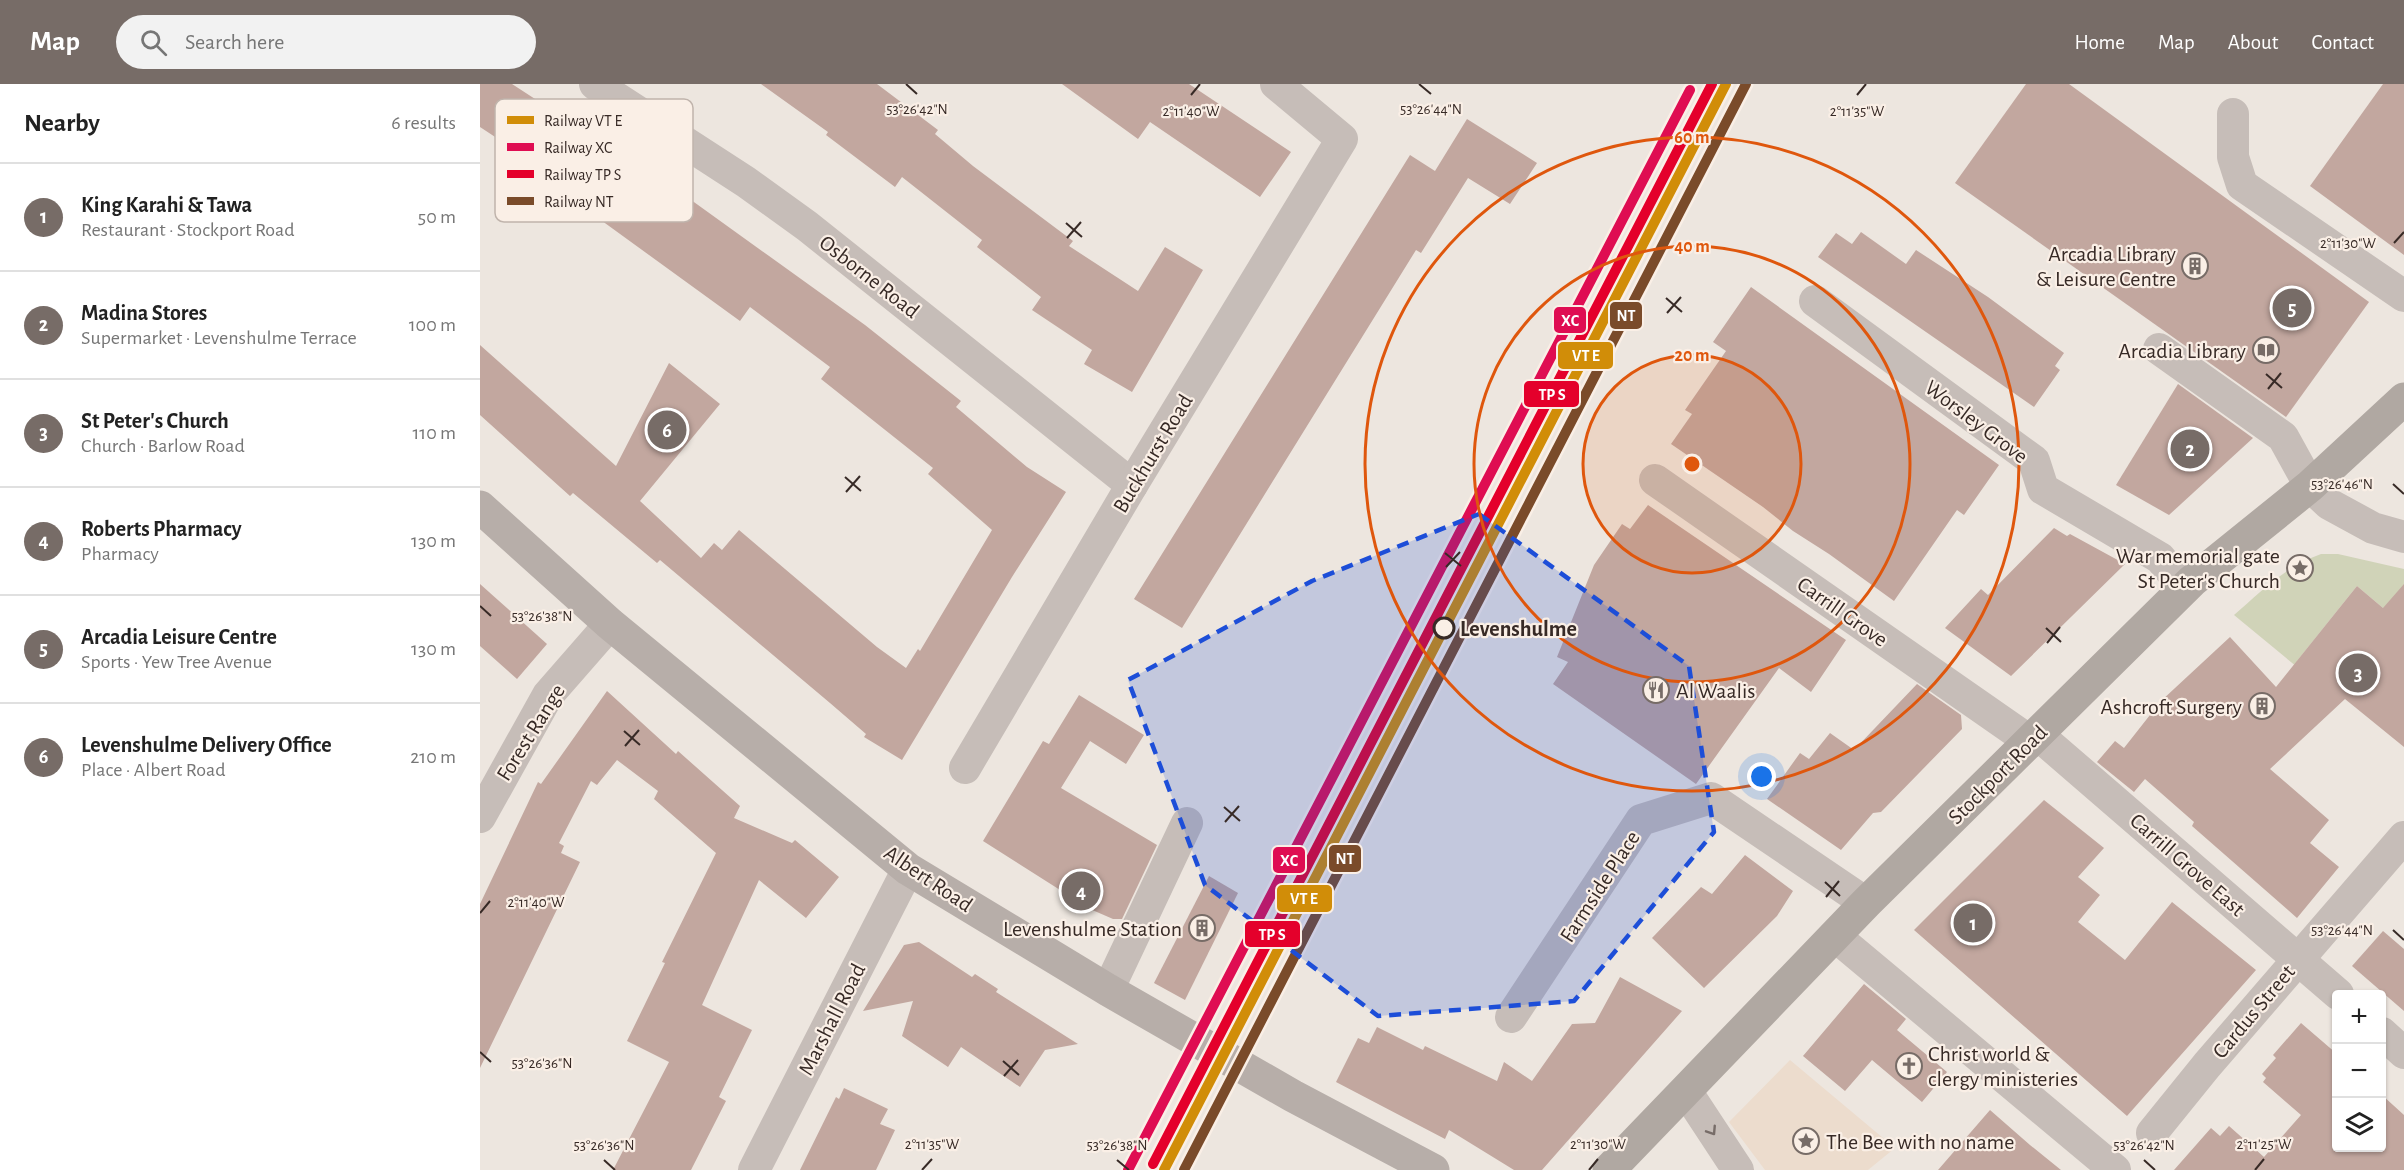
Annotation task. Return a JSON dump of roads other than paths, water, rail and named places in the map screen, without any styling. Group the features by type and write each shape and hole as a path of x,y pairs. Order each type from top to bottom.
{"highway":[{"name":"Stockport Road","path":"1609,1170 1866,903 2185,588 2310,486 2404,399"}],"main road":[{"name":"Albert Road","path":"480,507 610,624 908,868 1108,990 1293,1096 1433,1170"}],"street":[{"name":"Osborne Road","path":"595,84 618,99"},
{"name":"Buckhurst Road","path":"965,768 1132,485 1342,140 1276,84"},
{"path":"2233,114 2233,158 2242,185 2404,296"},
{"name":"Osborne Road","path":"693,148 807,226 1132,485"},
{"name":"Worsley Grove","path":"1815,301 2034,461 2043,489 2160,558 2185,588"},
{"path":"2159,349 2283,437 2310,486 2329,504 2373,528 2404,537"},
{"name":"Carrill Grove","path":"1655,480 2034,738"},
{"name":"Forest Range","path":"480,817 548,695 610,624"},
{"name":"Carrill Grove East","path":"2034,738 2333,990"},
{"name":"Farmside Place","path":"1511,1017 1641,820 1698,801 1711,798 1866,903"},
{"path":"1108,990 1187,823"},
{"name":"Cardus Street","path":"2152,1133 2297,958 2404,837"},
{"name":"Marshall Road","path":"754,1170 908,868"},
{"path":"1835,936 2115,1170"},
{"path":"2386,1037 2404,1053"},
{"path":"1686,1091 1738,1170"}],"rail line":[{"name":"NT","path":"1184,1170 1746,84"},
{"name":"XC","path":"1128,1170 1690,90"}],"place":[{"name":"Arcadia Library & Leisure Centre","path":"2195,266"},
{"name":"Arcadia Leisure Centre","path":"2292,308"},
{"name":"Arcadia Library","path":"2266,350"},
{"name":"Levenshulme Delivery Office","path":"667,430"},
{"name":"Madina Stores","path":"2190,449"},
{"name":"War memorial gate St Peter's Church","path":"2300,568"},
{"name":"Levenshulme","path":"1444,628"},
{"name":"St Peter's Church","path":"2358,673"},
{"name":"Al Waalis","path":"1656,690"},
{"name":"Ashcroft Surgery","path":"2262,706"},
{"name":"Roberts Pharmacy","path":"1081,891"},
{"name":"King Karahi & Tawa","path":"1973,923"},
{"name":"Levenshulme Station","path":"1202,928"},
{"name":"Christ world & clergy ministeries","path":"1909,1066"},
{"name":"The Bee with no name","path":"1806,1141"}]}
